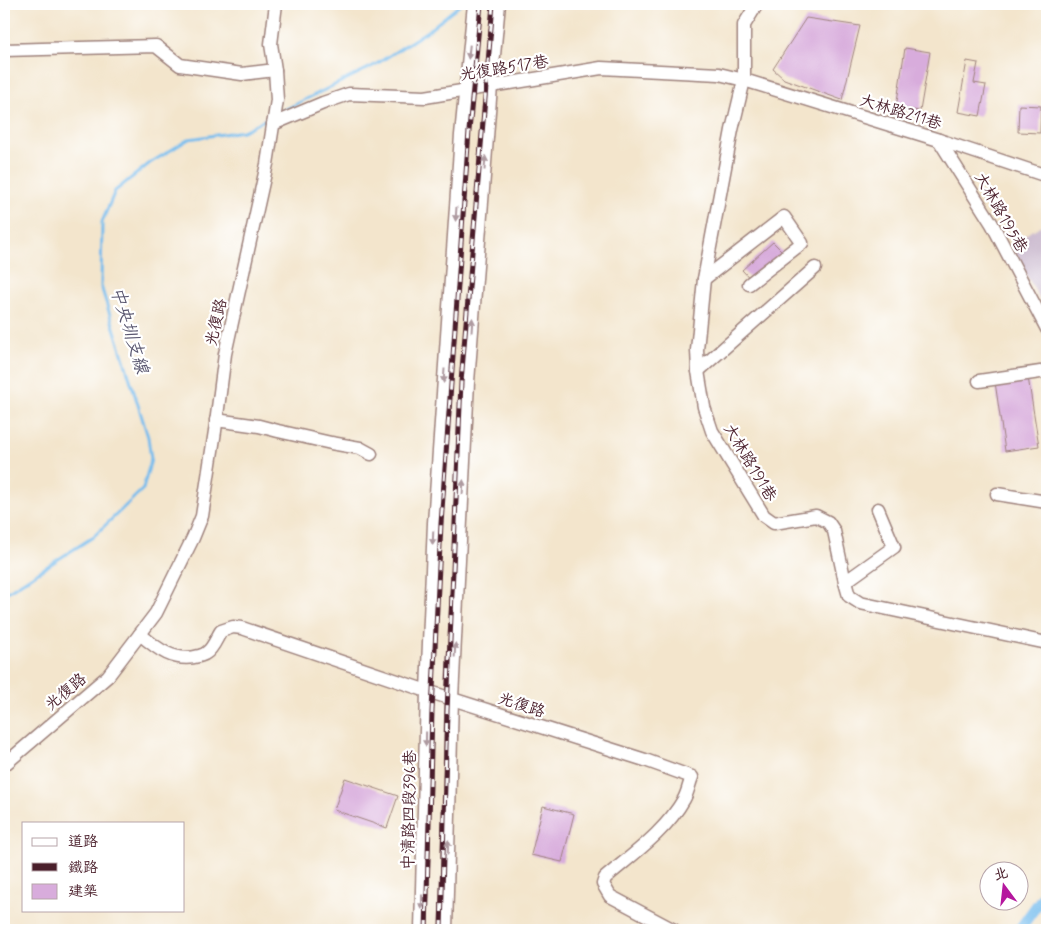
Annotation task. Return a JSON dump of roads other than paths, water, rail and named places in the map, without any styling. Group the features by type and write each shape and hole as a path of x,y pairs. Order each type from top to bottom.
{"street":[{"name":"光復路","path":"4,765 108,676 156,614 202,516 225,354 267,164 277,100 271,44 276,4"},
{"name":"中清路四段396巷","path":"421,930 427,691 437,476 458,174 474,4"},
{"path":"446,930 452,698 468,382 499,4"},
{"name":"大林路191巷","path":"756,4 744,25 744,80 732,130 704,279 697,350 698,371 704,407 712,430 764,516 774,523 816,516 828,522 834,531 845,582 850,596 860,603 1047,643"},
{"path":"4,50 156,46 180,65 242,74 275,70"},
{"name":"光復路517巷","path":"273,124 349,94 425,97 601,68 719,74 744,80"},
{"name":"大林路211巷","path":"744,80 939,140 1047,176"},
{"name":"大林路195巷","path":"939,140 992,224 1047,329"},
{"path":"704,279 784,217 802,243 749,284"},
{"path":"698,371 815,268"},
{"path":"978,381 1047,371"},
{"path":"216,420 259,426 360,448 371,454"},
{"path":"997,494 1047,502"},
{"path":"845,582 894,547 878,509"},
{"name":"光復路","path":"140,634 157,648 173,656 192,658 208,653 221,630 232,627 242,628 427,691 692,776 686,797 674,815 650,839 605,878 603,884 610,896 674,930"}],"waterway":[{"name":"中央圳支線","path":"280,112 375,65 429,30 461,4"},
{"name":"中央圳支線","path":"4,594 93,537 143,489 151,459 148,437 101,286 102,222 115,191 150,163 189,139 243,131 270,117"},
{"path":"1019,930 1047,891"}],"railway":[{"path":"426,930 432,711 441,524 469,131 481,4"},
{"path":"441,930 447,711 461,382 493,4"}]}
